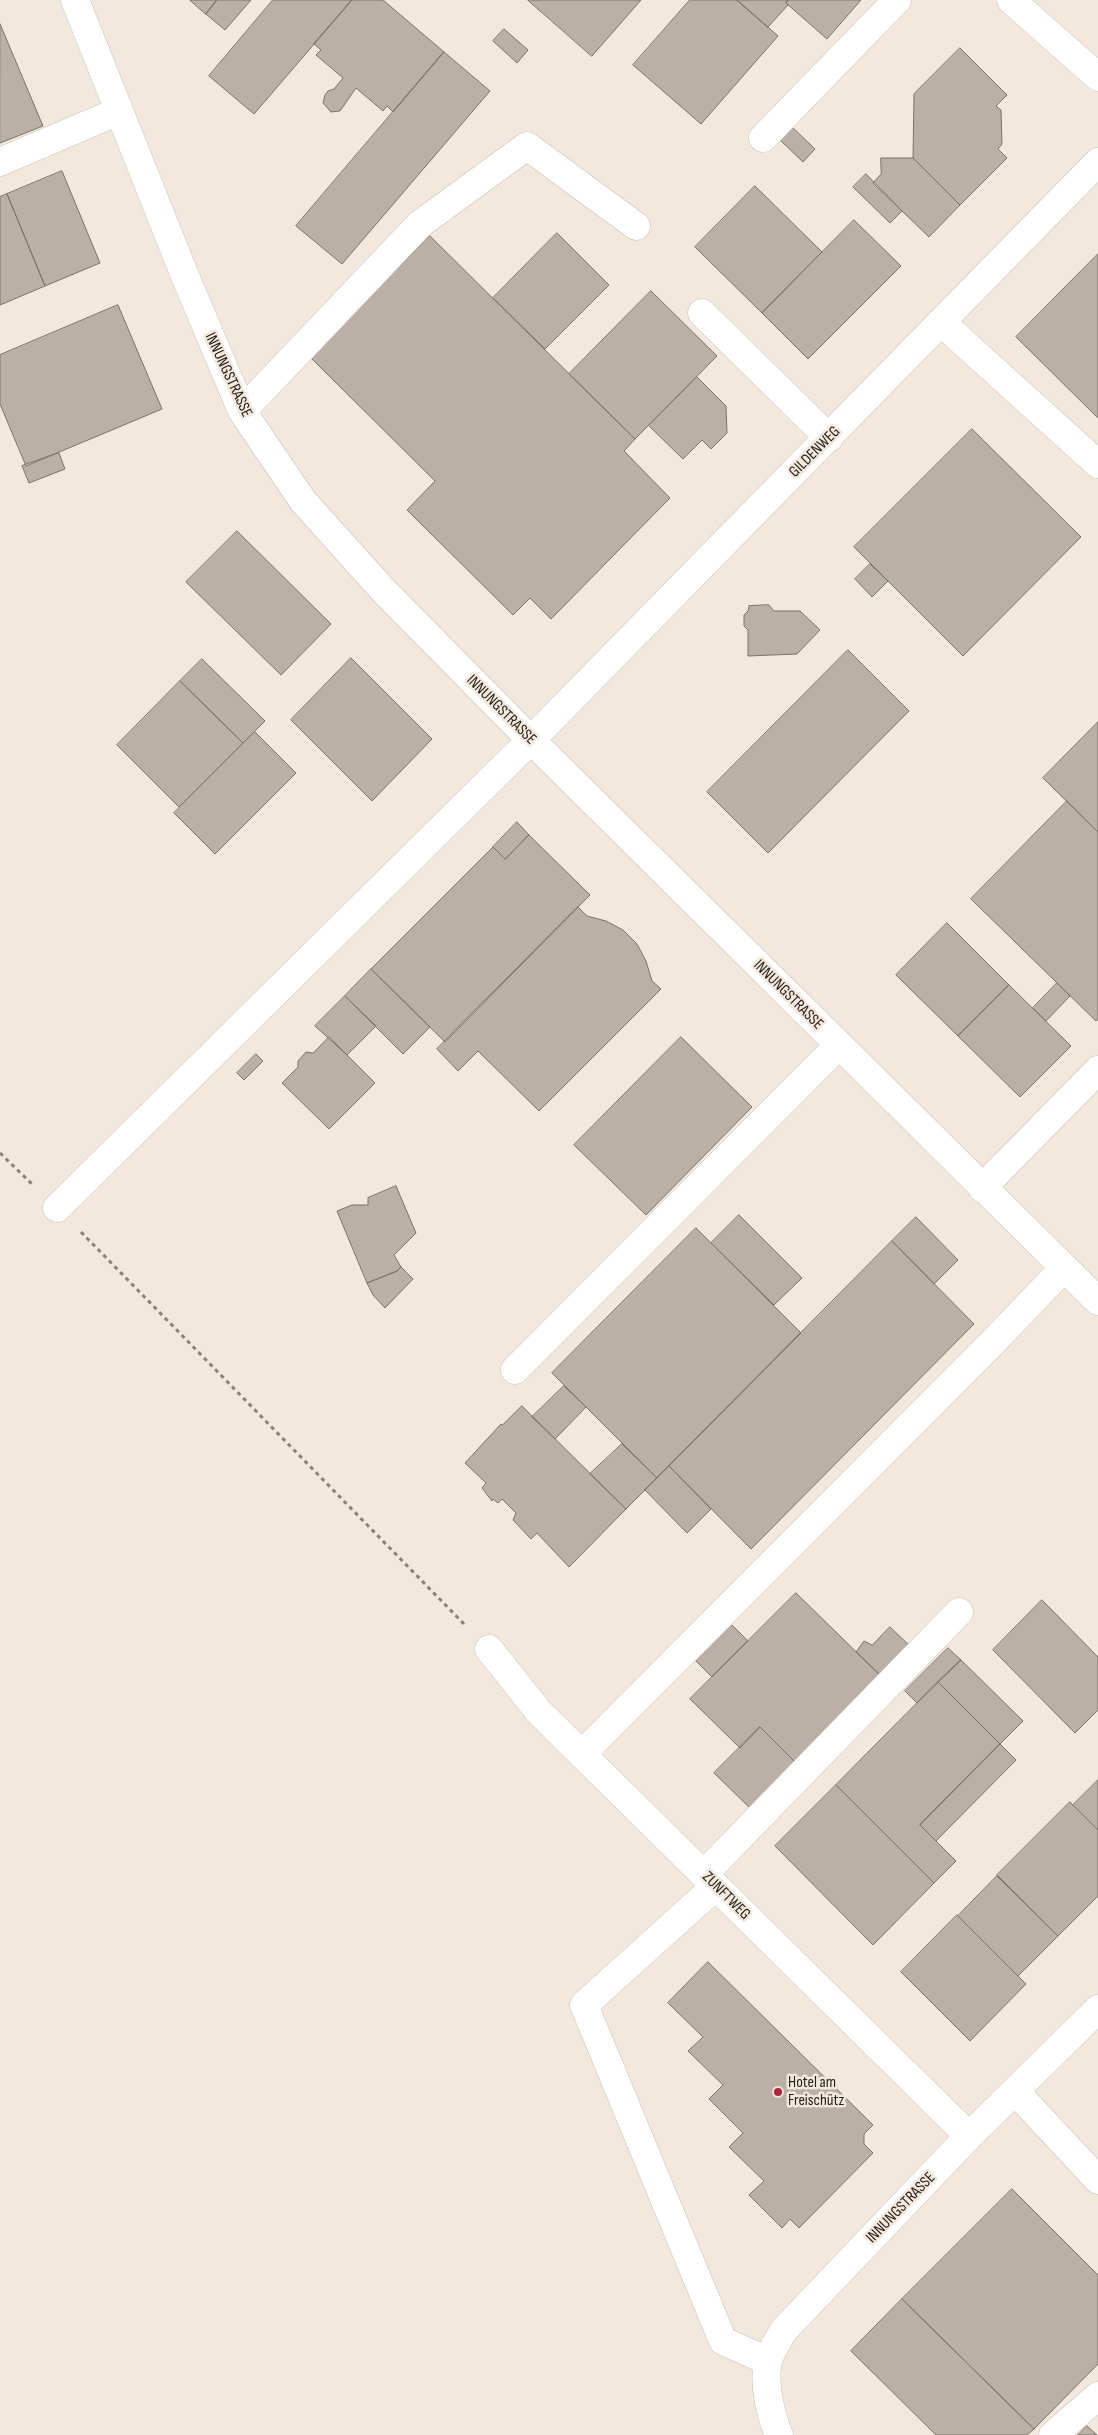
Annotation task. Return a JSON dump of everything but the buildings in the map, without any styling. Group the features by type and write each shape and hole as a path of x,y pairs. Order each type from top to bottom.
{"street":[{"name":"INNUNGSTRASSE","path":"75,0 184,276 242,411 303,501 383,590 531,740 1098,1301"},
{"path":"763,138 897,0"},
{"path":"1011,0 1098,77"},
{"path":"0,162 119,111"},
{"path":"242,411 420,224 527,146 636,226"},
{"name":"GILDENWEG","path":"57,1208 531,740 1098,162"},
{"path":"702,313 829,438"},
{"path":"942,323 1098,464"},
{"path":"515,1370 839,1046"},
{"path":"982,1188 1098,1070"},
{"path":"582,1754 987,1348 1064,1268"},
{"path":"768,2361 723,2341 584,2005 710,1880 959,1612"},
{"name":"ZUNFTWEG","path":"489,1650 539,1712 969,2136"},
{"name":"INNUNGSTRASSE","path":"779,2435 772,2419 767,2380 768,2361 784,2330 969,2136 1098,2009"},
{"path":"1015,2091 1098,2180"},
{"path":"1053,2435 1098,2396"}],"path":[{"path":"0,1153 57,1208 489,1650"}],"place":[{"name":"Hotel am Freischütz","path":"778,2092"}]}
